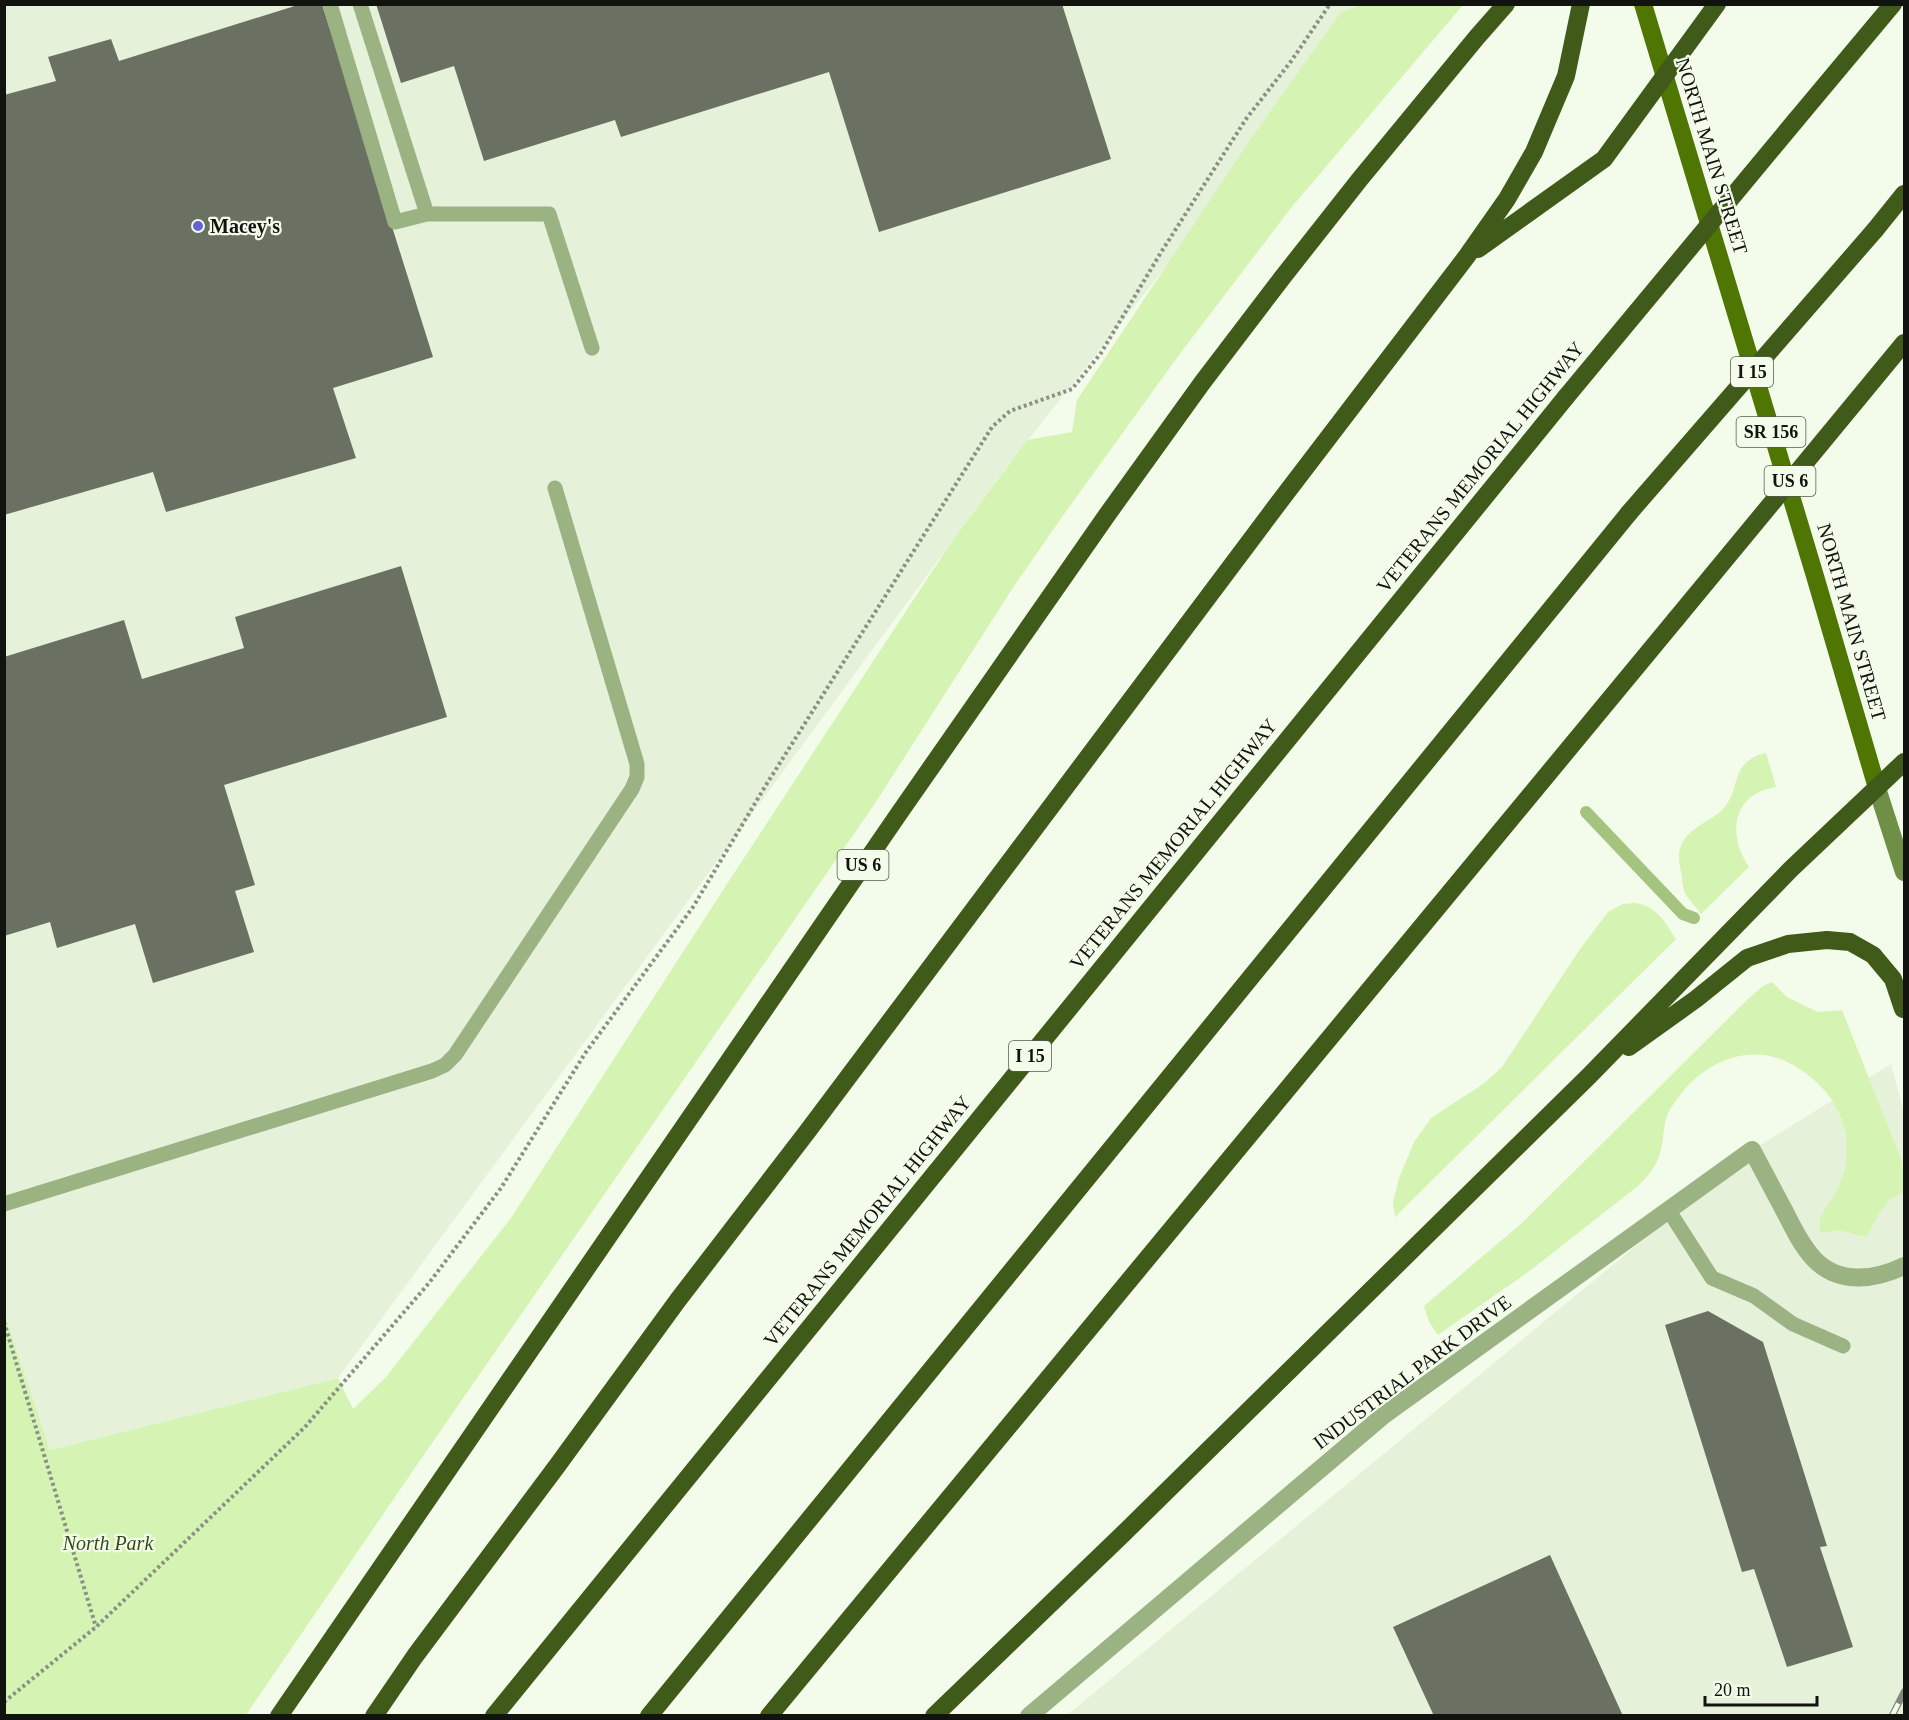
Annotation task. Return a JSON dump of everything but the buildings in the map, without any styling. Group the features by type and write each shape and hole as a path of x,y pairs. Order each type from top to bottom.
{"highway":[{"name":"US 6","path":"279,1716 906,803 1195,392 1360,179 1506,4"},
{"path":"374,1716 415,1656 678,1300 1467,256 1507,199 1534,152 1566,76 1581,4"},
{"path":"1467,256 1604,159 1717,4"},
{"name":"VETERANS MEMORIAL HIGHWAY","path":"494,1716 1566,397 1893,4"},
{"name":"I 15","path":"649,1716 1629,513 1905,194"},
{"name":"US 6","path":"769,1716 1905,343"},
{"path":"934,1716 1589,1076 1791,869 1905,762"},
{"path":"1589,1076 1696,999 1747,958 1788,944 1827,940 1850,942 1873,955 1893,979 1904,1009"}],"main road":[{"name":"NORTH MAIN STREET","path":"1643,4 1815,576 1876,788 1905,872"}],"street":[{"name":"INDUSTRIAL PARK DRIVE","path":"1029,1716 1384,1415 1752,1150 1796,1234 1814,1260 1832,1272 1853,1278 1869,1278 1905,1266"}],"lane":[{"path":"330,4 395,222 428,214 549,214 591,348"},
{"path":"360,4 428,214"},
{"path":"4,1204 432,1071 445,1065 454,1055 638,777 637,764 555,488"},
{"path":"1669,1210 1712,1278 1754,1296 1793,1324 1843,1346"}],"path":[{"path":"4,1702 96,1627 305,1427 429,1283 501,1188 586,1052 693,907 803,726 992,427 1010,411 1072,389 1101,353 1246,118 1292,60 1330,4"},
{"path":"4,1322 96,1627"}],"shaded area":[{"path":"4,5 1371,5 1331,59 1008,465 338,1378 50,1450 4,1315"},
{"path":"1891,1064 1904,1112 1904,1715 1066,1716 1752,1150"}],"green space":[{"name":"North Park","path":"1363,5 1463,5 1291,208 1179,355 1062,517 1014,586 874,805 246,1715 5,1715 5,1315 50,1450 338,1378 353,1409 386,1377 511,1218 950,544 1027,440 1072,432 1077,400 1250,140 1341,12"},
{"path":"1766,753 1776,787 1761,791 1750,798 1742,807 1736,829 1742,855 1749,867 1701,914 1684,891 1679,862 1681,844 1689,834 1723,809 1746,763"},
{"path":"1635,903 1655,911 1676,939 1395,1217 1393,1202 1399,1178 1414,1142 1431,1118 1483,1084 1502,1067 1580,949 1608,912 1623,904"},
{"path":"1772,982 1787,997 1818,1012 1842,1010 1901,1159 1904,1191 1890,1200 1879,1213 1867,1236 1838,1230 1820,1233 1820,1220 1841,1182 1846,1155 1846,1135 1843,1124 1828,1094 1793,1065 1777,1058 1745,1055 1715,1065 1701,1074 1674,1103 1666,1118 1659,1158 1638,1186 1531,1270 1438,1335 1429,1322 1424,1306 1523,1222 1749,998 1763,986"}],"waterway":[{"path":"1586,812 1683,914 1694,918"}],"railway":[{"path":"1892,1716 1904,1692"}],"place":[{"name":"Macey's","path":"198,226"}]}
